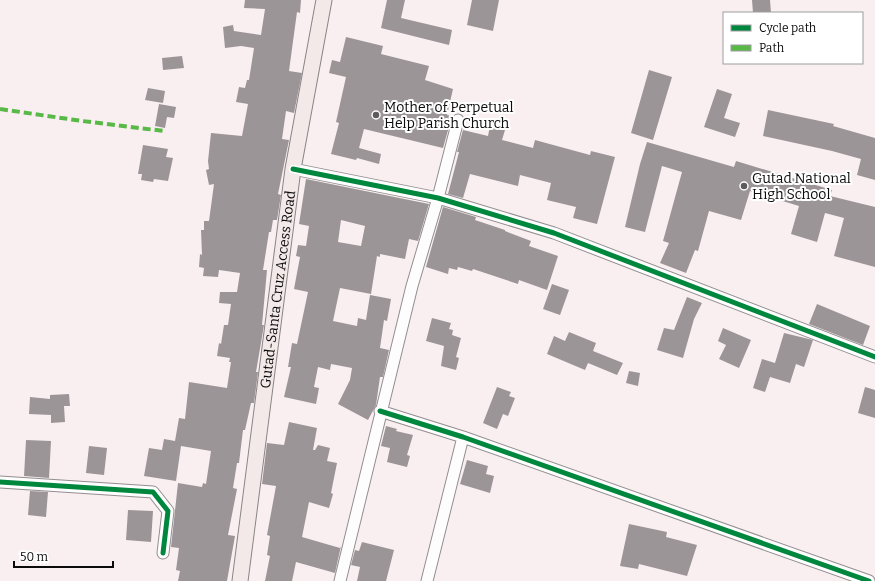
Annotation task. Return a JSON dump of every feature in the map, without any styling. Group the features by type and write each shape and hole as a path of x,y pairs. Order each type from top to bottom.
{"main road":[{"name":"Gutad-Santa Cruz Access Road","path":"240,581 293,169 324,0"}],"street":[{"path":"340,581 380,411 412,286 438,198 458,120"},
{"path":"293,169 438,198 554,233 875,357"},
{"path":"380,411 463,437 869,581"},
{"path":"427,581 463,437"},
{"path":"0,482 153,492 168,512 163,553"}],"building":[{"path":"245,0 301,0 300,13 297,12 289,71 302,73 294,113 286,111 282,139 289,140 278,194 281,195 277,220 273,220 271,232 269,232 263,270 267,270 262,325 264,325 256,372 258,372 254,403 251,403 245,430 243,430 239,463 237,463 233,488 237,489 228,535 235,536 227,581 178,581 180,571 176,570 179,548 171,547 178,483 202,487 203,483 206,484 211,451 181,446 176,481 144,476 149,448 162,450 164,439 175,441 179,418 185,419 189,382 227,388 231,362 229,362 230,358 217,356 219,343 221,344 224,325 228,325 231,304 219,303 220,292 237,292 240,273 219,270 218,277 203,276 204,268 199,267 200,254 202,255 201,230 204,230 204,221 209,221 214,184 209,185 206,170 209,169 208,161 211,133 242,136 248,104 236,102 239,87 245,88 247,80 249,80 254,48 241,46 225,48 223,27 233,25 234,31 261,35 265,9 244,8"},
{"path":"387,0 405,0 401,18 452,30 449,45 381,28"},
{"path":"472,0 499,0 493,31 467,25"},
{"path":"752,0 770,0 771,12 753,12"},
{"path":"346,37 383,46 381,54 429,66 425,80 453,89 447,115 452,116 443,148 364,129 359,148 381,154 379,164 357,158 356,160 331,154 339,123 336,122 346,77 329,73 332,60 340,62"},
{"path":"182,56 184,68 163,70 162,58"},
{"path":"649,70 672,77 653,140 631,133"},
{"path":"148,88 165,91 163,103 145,100"},
{"path":"717,89 732,94 724,118 740,123 735,137 704,127"},
{"path":"159,104 176,107 174,118 167,117 165,128 155,126"},
{"path":"768,110 834,124 833,126 875,138 875,180 857,175 861,159 763,136"},
{"path":"490,126 505,130 502,140 533,148 535,140 590,155 591,151 615,157 597,224 573,218 576,207 547,200 551,183 520,175 518,186 470,174 463,198 448,194 463,130 488,136"},
{"path":"647,142 734,167 736,161 832,190 830,196 875,207 875,267 834,256 844,218 825,213 817,242 791,234 799,206 750,191 741,220 709,211 698,251 695,250 686,273 660,263 669,243 663,241 682,172 662,166 645,232 625,227 640,164"},
{"path":"143,145 168,149 166,157 173,158 168,181 154,179 153,182 141,180 142,174 138,174"},
{"path":"306,179 429,204 418,241 409,239 405,259 380,254 380,257 377,256 371,294 340,288 333,321 357,326 358,318 366,320 370,295 391,299 387,321 384,320 380,348 389,350 383,377 380,377 376,405 368,420 338,404 350,380 352,368 331,364 330,370 318,367 314,387 319,388 316,404 284,397 291,367 288,367 292,343 297,344 308,292 294,289 300,257 296,256 298,245 306,246 309,226 299,224","holes":["341,220 365,226 361,246 338,242"]},
{"path":"443,207 476,217 475,220 531,241 529,246 558,256 547,290 519,280 518,284 473,269 472,271 458,267 457,270 449,268 448,274 426,267"},
{"path":"552,284 569,290 560,315 543,309"},
{"path":"687,297 702,303 694,319 683,358 657,350 664,328 674,330"},
{"path":"817,304 870,326 863,345 809,324"},
{"path":"432,318 451,323 449,329 453,330 452,335 461,338 456,357 459,358 456,370 441,366 444,346 426,341"},
{"path":"723,328 751,340 739,368 719,359 726,345 718,341"},
{"path":"569,332 596,343 593,351 623,363 617,375 588,363 585,370 547,354 554,336 565,341"},
{"path":"784,333 813,340 804,367 796,364 790,383 770,377 765,392 753,388 762,359 775,363"},
{"path":"629,371 640,373 638,386 626,383"},
{"path":"497,387 511,392 509,396 515,398 508,416 503,414 497,429 483,423"},
{"path":"865,387 875,390 875,418 858,413"},
{"path":"69,394 70,406 64,406 65,422 51,423 51,415 29,414 30,397 50,399 50,395"},
{"path":"289,422 317,428 313,450 315,450 318,445 330,448 327,461 337,463 331,493 333,494 329,508 309,502 302,537 340,548 341,546 335,573 296,562 292,581 265,581 270,556 267,555 270,536 267,535 276,486 262,484 267,443 284,445"},
{"path":"386,426 397,429 396,431 413,435 407,455 410,456 407,467 387,462 390,448 381,446"},
{"path":"26,440 51,441 49,478 24,476"},
{"path":"89,446 107,448 104,475 86,473"},
{"path":"467,460 488,466 486,474 494,476 490,493 460,484"},
{"path":"30,491 48,492 46,517 28,515"},
{"path":"128,510 153,511 151,542 126,540"},
{"path":"629,524 667,532 666,537 697,545 687,576 639,564 638,569 620,566"},
{"path":"362,542 394,550 386,581 357,581 360,567 351,565 355,550 359,551"}],"marked path":[{"path":"0,109 164,131"}],"cycle path":[{"path":"293,169 438,198 554,233 875,357"},
{"path":"380,411 463,437 869,581"},
{"path":"0,482 153,492 168,511 163,553"}],"place":[{"name":"Mother of Perpetual Help Parish Church","path":"376,115"},
{"name":"Gutad National High School","path":"744,186"}]}
